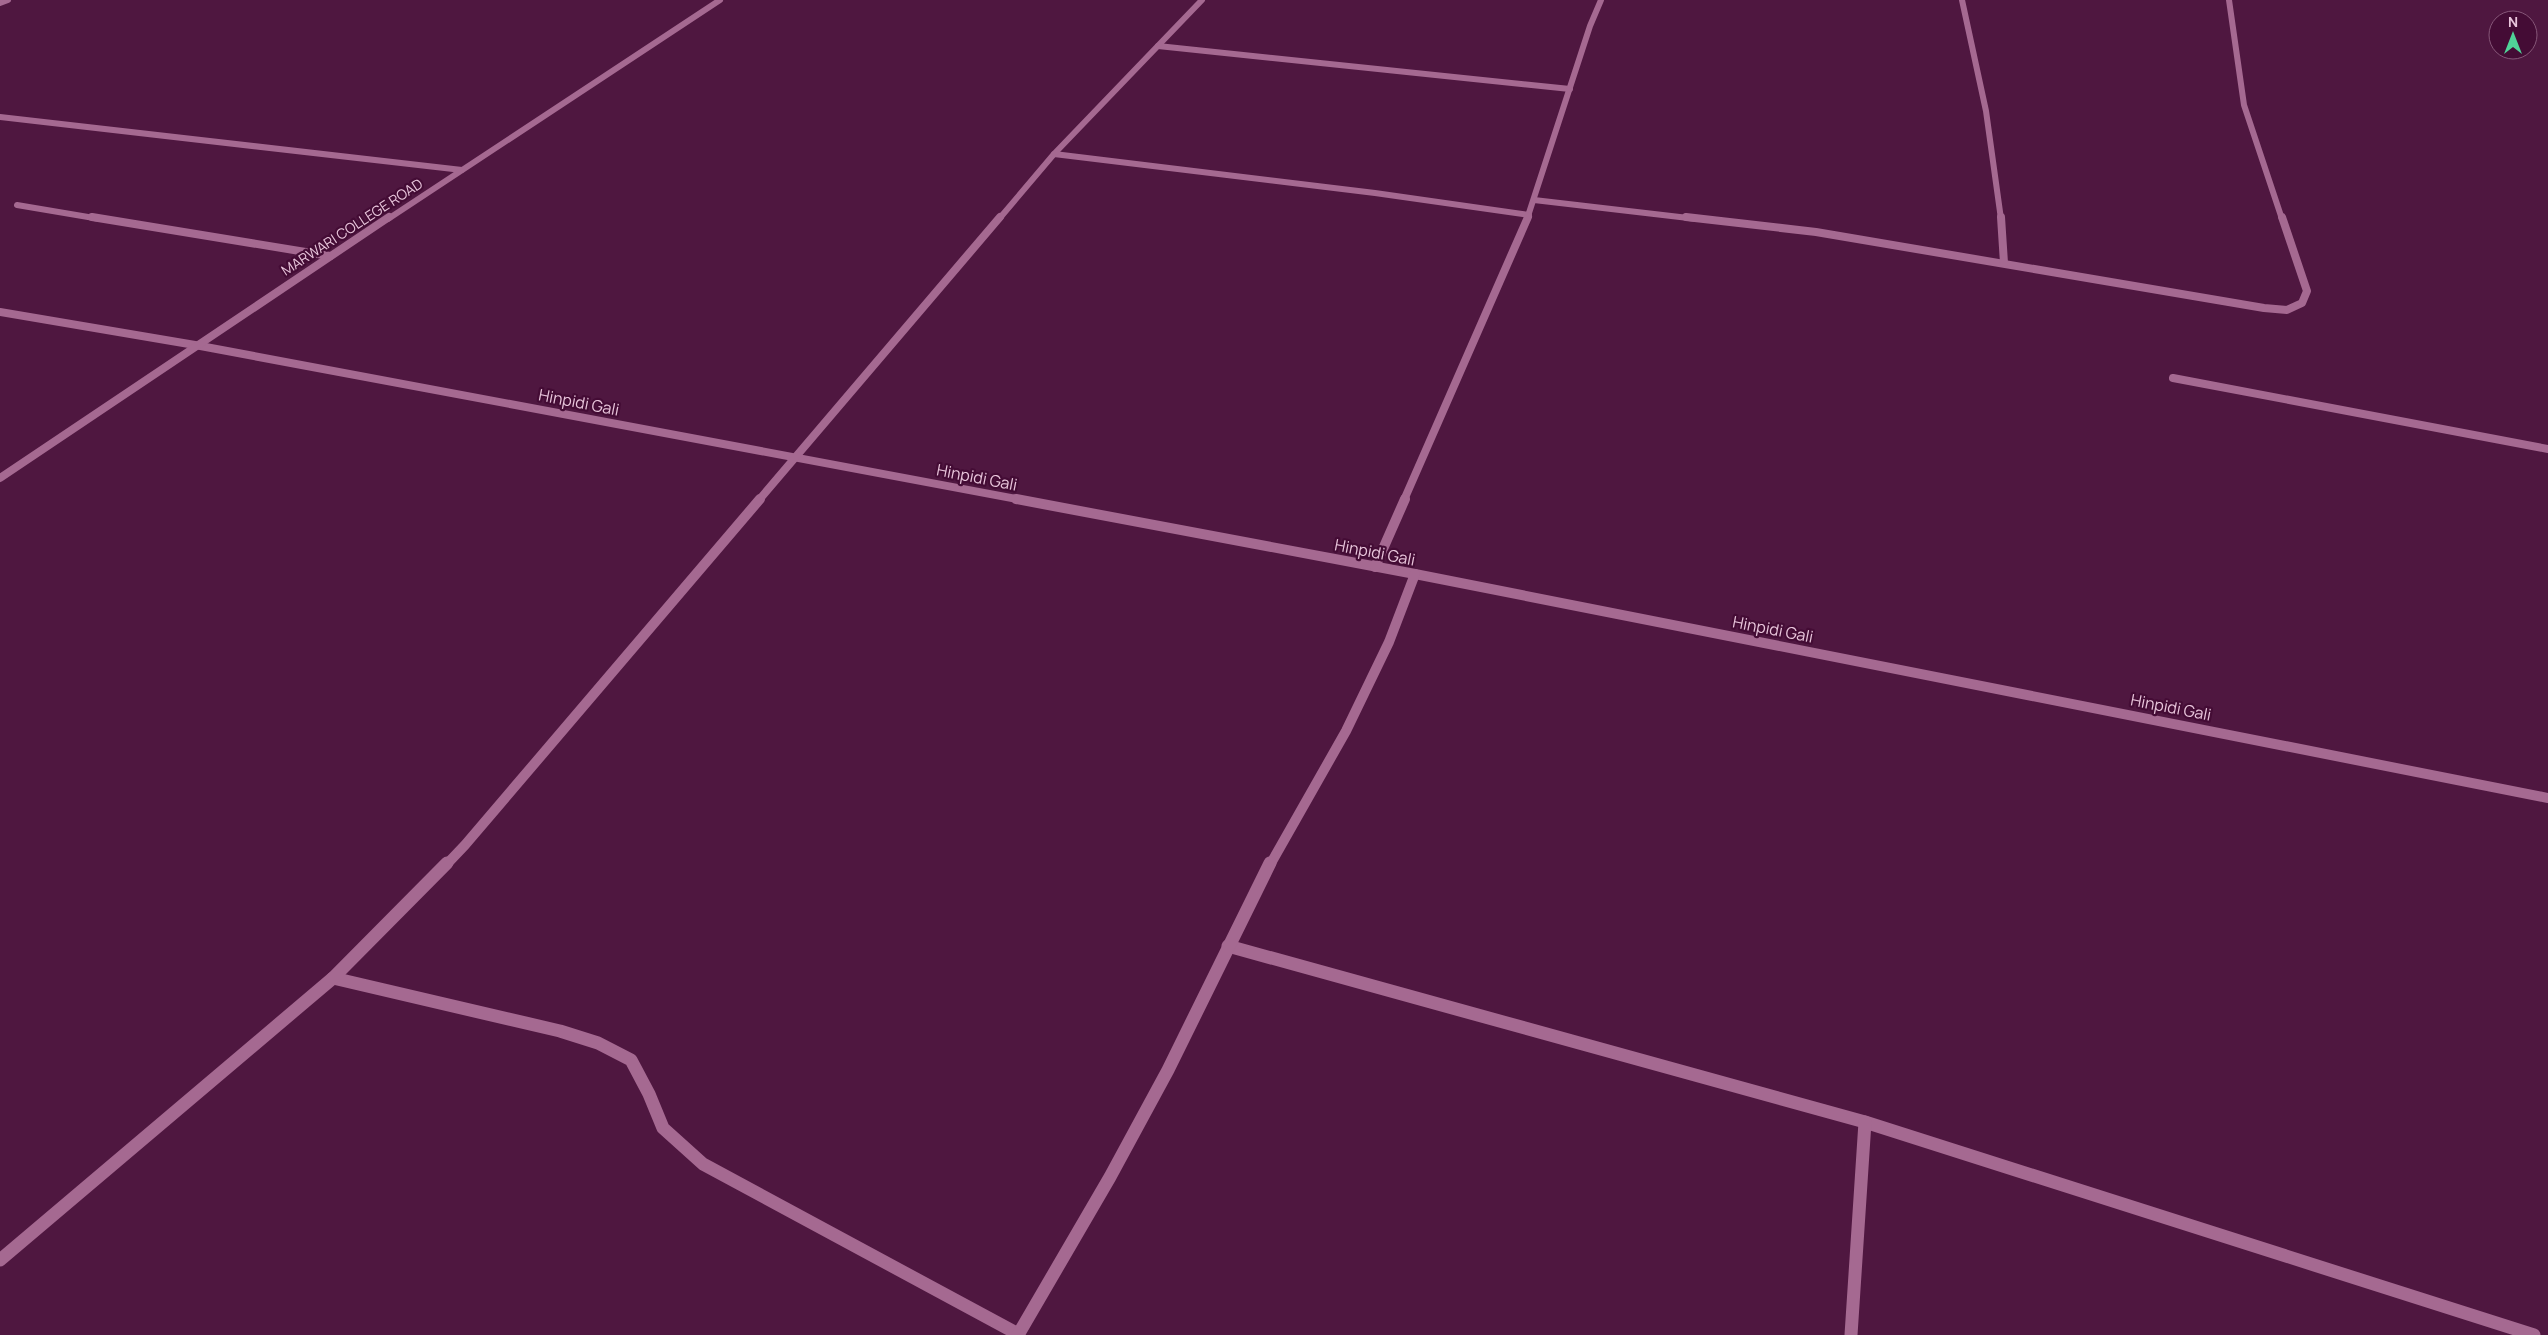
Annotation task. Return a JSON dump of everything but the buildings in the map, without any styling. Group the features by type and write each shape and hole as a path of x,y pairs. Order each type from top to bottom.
{"street":[{"path":"0,3 8,0"},
{"name":"MARWARI COLLEGE ROAD","path":"0,478 330,256 720,0"},
{"path":"0,1260 333,978 466,844 1054,154 1202,0"},
{"path":"1375,567 1529,215 1590,26 1602,0"},
{"path":"1962,0 1986,111 2001,218 2004,262"},
{"path":"1534,200 1816,232 2004,262 2264,308 2288,310 2302,303 2306,291 2244,105 2229,0"},
{"path":"1158,46 1570,89"},
{"path":"0,117 462,170"},
{"path":"1054,154 1375,193 1529,215"},
{"path":"17,205 330,256"},
{"name":"Hinpidi Gali","path":"0,312 196,345 1415,574 2548,798"},
{"path":"2173,378 2548,449"},
{"path":"333,978 560,1031 598,1043 631,1060 649,1094 663,1128 703,1164 1018,1335 1110,1177 1163,1078 1267,869 1346,731 1389,642 1415,574"},
{"path":"1228,946 1865,1122 2534,1335"},
{"path":"1851,1335 1865,1122"}]}
